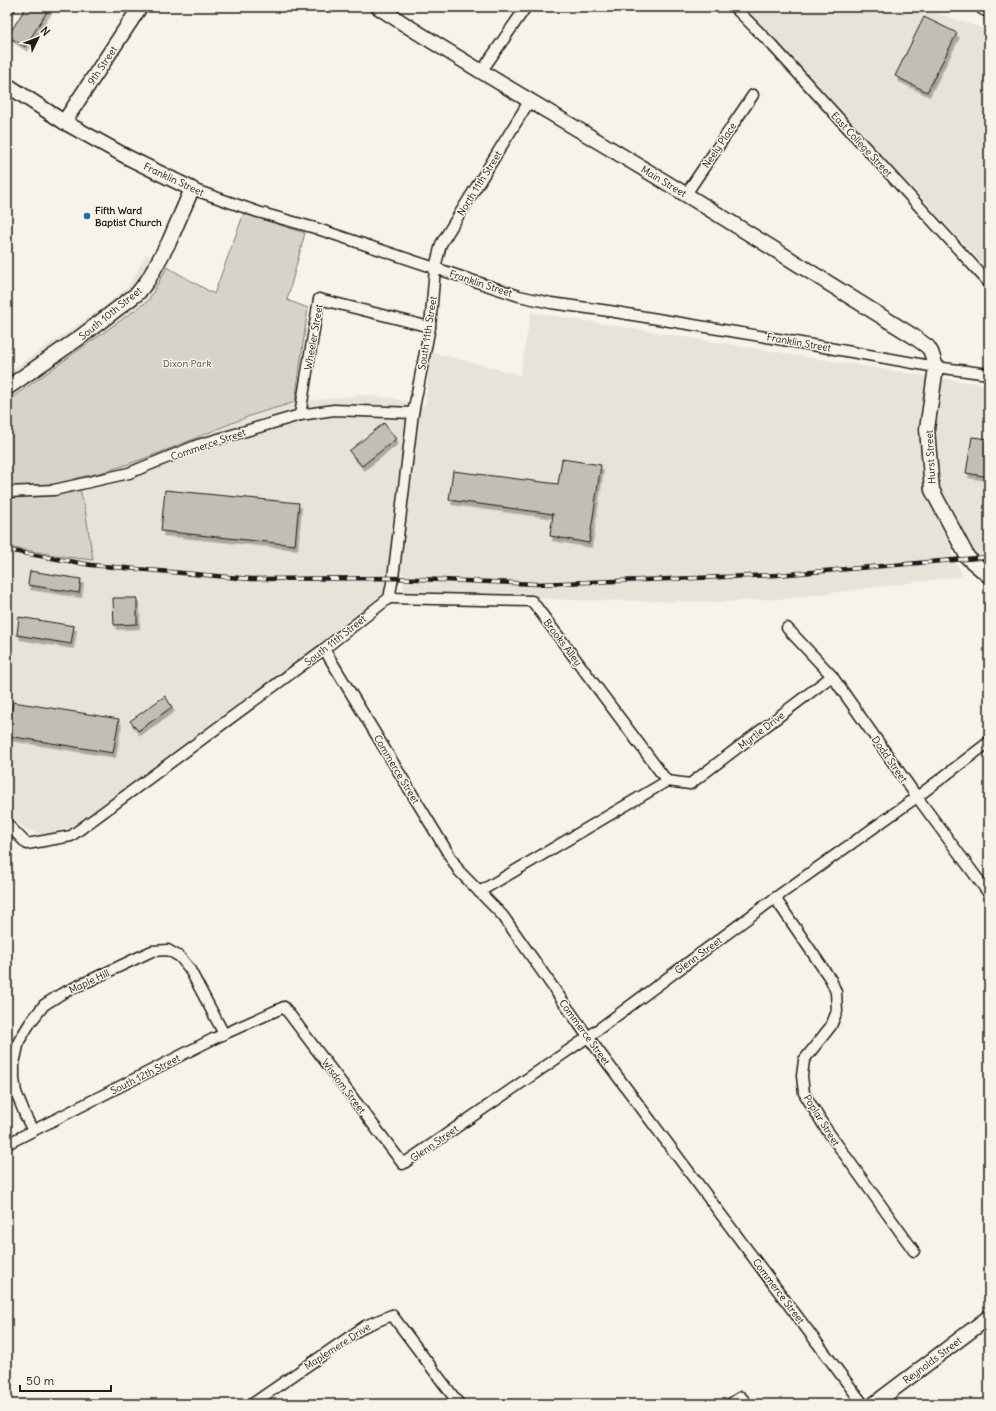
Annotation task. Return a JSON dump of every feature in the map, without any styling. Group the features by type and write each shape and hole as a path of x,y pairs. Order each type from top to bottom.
{"main road":[{"path":"984,7 989,9"}],"street":[{"path":"7,11 10,7"},
{"name":"9th Street","path":"64,122 140,7"},
{"name":"Main Street","path":"378,7 480,72 530,100 686,194 913,336 928,347 936,367"},
{"path":"480,72 526,7"},
{"name":"East College Street","path":"734,7 777,51 989,283"},
{"name":"Franklin Street","path":"7,85 64,122 129,158 192,190 258,212 315,228 519,296 550,303 784,340 936,367 989,374"},
{"name":"Neely Place","path":"686,194 753,95"},
{"name":"North 11th Street","path":"435,268 441,244 530,100"},
{"name":"South 10th Street","path":"7,388 79,338 138,293 148,280 169,242 192,190"},
{"name":"South 11th Street","path":"7,824 27,844 71,836 324,649 388,598 393,578 412,413 430,327 435,268"},
{"name":"Wheeler Street","path":"300,415 319,299 430,327"},
{"name":"Hurst Street","path":"936,367 928,429 932,490 968,558 989,576"},
{"name":"Commerce Street","path":"7,492 54,490 129,473 198,445 300,415 334,410 412,413"},
{"name":"Brooks Alley","path":"388,598 532,601 667,781"},
{"name":"Dodd Street","path":"787,628 832,676 917,797 989,894"},
{"name":"Commerce Street","path":"324,649 459,871 503,916 588,1037 863,1404"},
{"name":"Myrtle Drive","path":"667,781 690,784 832,676"},
{"name":"Glenn Street","path":"403,1164 588,1037 775,898 917,797 989,742"},
{"path":"479,892 667,781"},
{"name":"Poplar Street","path":"775,898 831,980 836,992 837,1011 831,1026 804,1060 802,1076 804,1093 824,1126 914,1251"},
{"name":"Maple Hill","path":"33,1131 16,1092 14,1064 19,1042 30,1023 44,1005 60,994 152,952 168,950 180,957 189,968 224,1034"},
{"name":"South 12th Street","path":"7,1144 224,1034 284,1008"},
{"name":"Wisdom Street","path":"284,1008 403,1164"},
{"name":"Maplemere Drive","path":"252,1404 365,1326 392,1315 459,1404"},
{"name":"Reynolds Street","path":"874,1404 989,1317"},
{"path":"730,1404 741,1397 747,1404"}],"shaded area":[{"path":"743,7 918,7 989,30 989,271 800,66"},
{"path":"146,254 167,267 148,300 7,401 7,367 11,370 97,312 118,295 129,285"},
{"path":"531,312 989,385 989,571 970,551 950,551 963,576 791,598 719,602 567,600 508,596 404,593 402,571 389,571 384,595 377,604 113,801 80,823 51,834 38,834 26,829 7,817 7,547 93,560 85,509 77,478 89,476 127,464 194,440 244,419 295,402 364,395 392,398 425,406 431,352 520,375"}],"green space":[{"name":"Dixon Park","path":"244,213 305,233 287,300 308,308 295,402 248,417 140,460 77,478 85,509 93,560 7,547 7,401 148,301 167,267 214,294"}],"building":[{"path":"26,7 50,7 25,47 8,36"},
{"path":"924,17 957,33 927,92 895,76"},
{"path":"384,423 396,439 362,466 349,451"},
{"path":"972,437 989,439 989,477 966,473"},
{"path":"562,459 601,465 589,543 550,536 553,514 449,500 453,471 558,484"},
{"path":"165,490 299,503 295,545 161,531"},
{"path":"30,571 81,579 79,593 28,585"},
{"path":"113,598 137,598 137,624 114,625"},
{"path":"19,617 74,626 71,644 17,635"},
{"path":"165,696 172,707 138,731 130,721"},
{"path":"13,702 119,719 113,753 8,736"}],"railway":[{"path":"7,550 91,565 251,579 393,578 536,584 777,575 989,557"}],"place":[{"name":"Fifth Ward Baptist Church","path":"87,216"}]}
